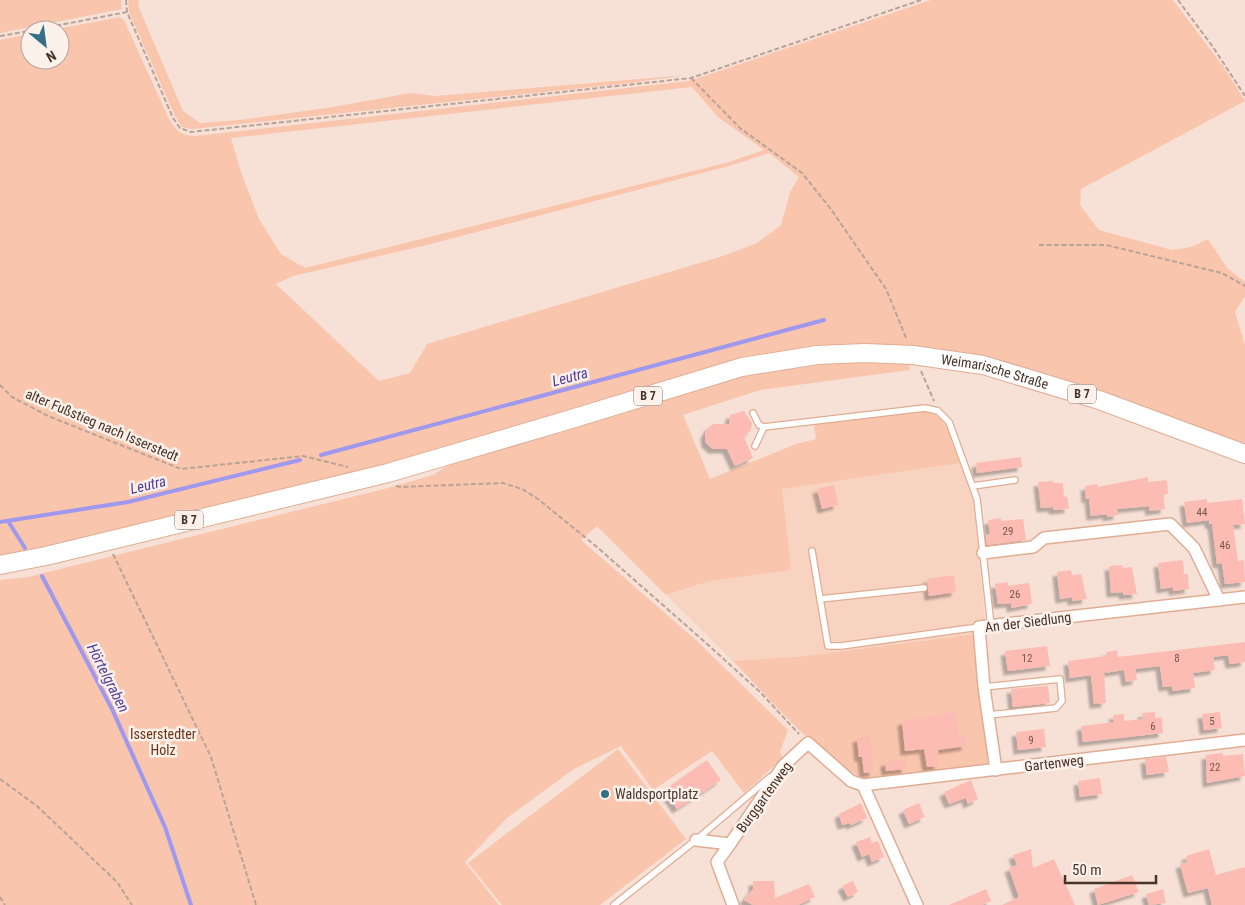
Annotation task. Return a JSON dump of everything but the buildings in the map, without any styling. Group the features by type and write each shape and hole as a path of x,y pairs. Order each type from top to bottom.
{"main road":[{"name":"B 7","path":"0,565 388,472 742,367 816,355 865,353 913,355"},
{"name":"Weimarische Straße","path":"913,355 984,365 1042,381 1108,403 1245,454"}],"street":[{"path":"983,553 1033,547 1044,538 1170,524 1194,548 1218,600"},
{"name":"An der Siedlung","path":"996,770 984,687 979,627 1245,597"},
{"name":"Gartenweg","path":"863,785 1245,740"},
{"name":"Burggartenweg","path":"733,905 717,862 783,766 808,743"},
{"path":"808,743 851,780 863,785 917,905"},
{"path":"696,840 730,844"}],"lane":[{"path":"753,413 759,424 764,428 925,408 938,411 949,422 977,499 991,626"},
{"path":"755,446 764,428"},
{"path":"972,486 1015,480"},
{"path":"812,551 828,646 841,646 979,627"},
{"path":"820,600 924,588"},
{"path":"984,687 1060,679 1062,700 1056,708 988,715"},
{"path":"614,905 696,840 783,766"}],"path":[{"path":"126,0 127,12 173,118 180,128 192,132 691,78 921,0"},
{"path":"1178,0 1213,47 1245,96"},
{"path":"70,23 127,12"},
{"path":"0,36 20,33"},
{"path":"691,78 740,128 802,173 830,208 886,289 938,411"},
{"path":"1039,246 1106,244 1222,273 1245,286"},
{"name":"alter Fußstieg nach Isserstedt","path":"0,385 12,397 48,416 180,469 303,456 350,468"},
{"path":"388,472 393,485 401,487 503,483 522,489 538,499 597,547 706,643 760,692 808,743"},
{"path":"106,541 211,757 256,905"},
{"path":"0,780 37,806 117,882 132,905"},
{"path":"0,896 5,905"}],"shaded area":[{"path":"961,463 974,501 985,621 973,622 975,634 806,656 733,661 666,595 710,581 791,570 781,489"}],"green space":[{"path":"0,0 121,0 122,9 66,20 20,20 20,29 0,33"},
{"path":"128,0 138,0 139,8 183,111 200,123 239,120 327,108 410,93 436,96 687,75 630,83 192,129 182,127 175,116 129,12"},
{"path":"931,0 1173,0 1225,69 1245,101 1081,189 1080,205 1099,230 1172,250 1191,247 1208,239 1227,268 1245,282 1245,296 1235,312 1245,345 1245,443 1044,376 960,353 948,351 813,348 433,453 0,558 0,40 20,36 20,70 70,70 70,27 120,17 124,20 174,127 186,135 195,136 689,81","holes":["692,87 718,117 764,150 729,162 305,268 281,254 259,219 241,172 231,138","769,153 799,177 790,192 781,225 757,243 723,256 427,344 410,373 379,381 276,284 293,276 423,246 729,166"]},
{"name":"Isserstedter Holz","path":"866,359 909,362 910,370 760,390 683,415 710,479 796,444 816,439 814,424 926,411 940,419 950,432 961,463 782,489 791,570 710,581 666,595 597,526 581,540 697,641 788,730 780,752 783,758 744,793 712,751 653,790 621,746 574,769 507,818 465,862 499,905 0,905 0,580 28,577 388,488 433,475 447,466 743,373 816,363"},
{"path":"975,634 990,764 866,780 812,742 733,661 806,656"},
{"name":"Waldsportplatz","path":"618,749 686,839 600,905 502,905 468,863"}],"waterway":[{"name":"Leutra","path":"321,455 824,320"},
{"name":"Leutra","path":"0,522 128,502 300,460"},
{"name":"Hörtelgraben","path":"8,521 25,548"},
{"name":"Hörtelgraben","path":"42,576 112,709 165,827 191,905"}],"place":[{"name":"Waldsportplatz","path":"605,794"}]}
